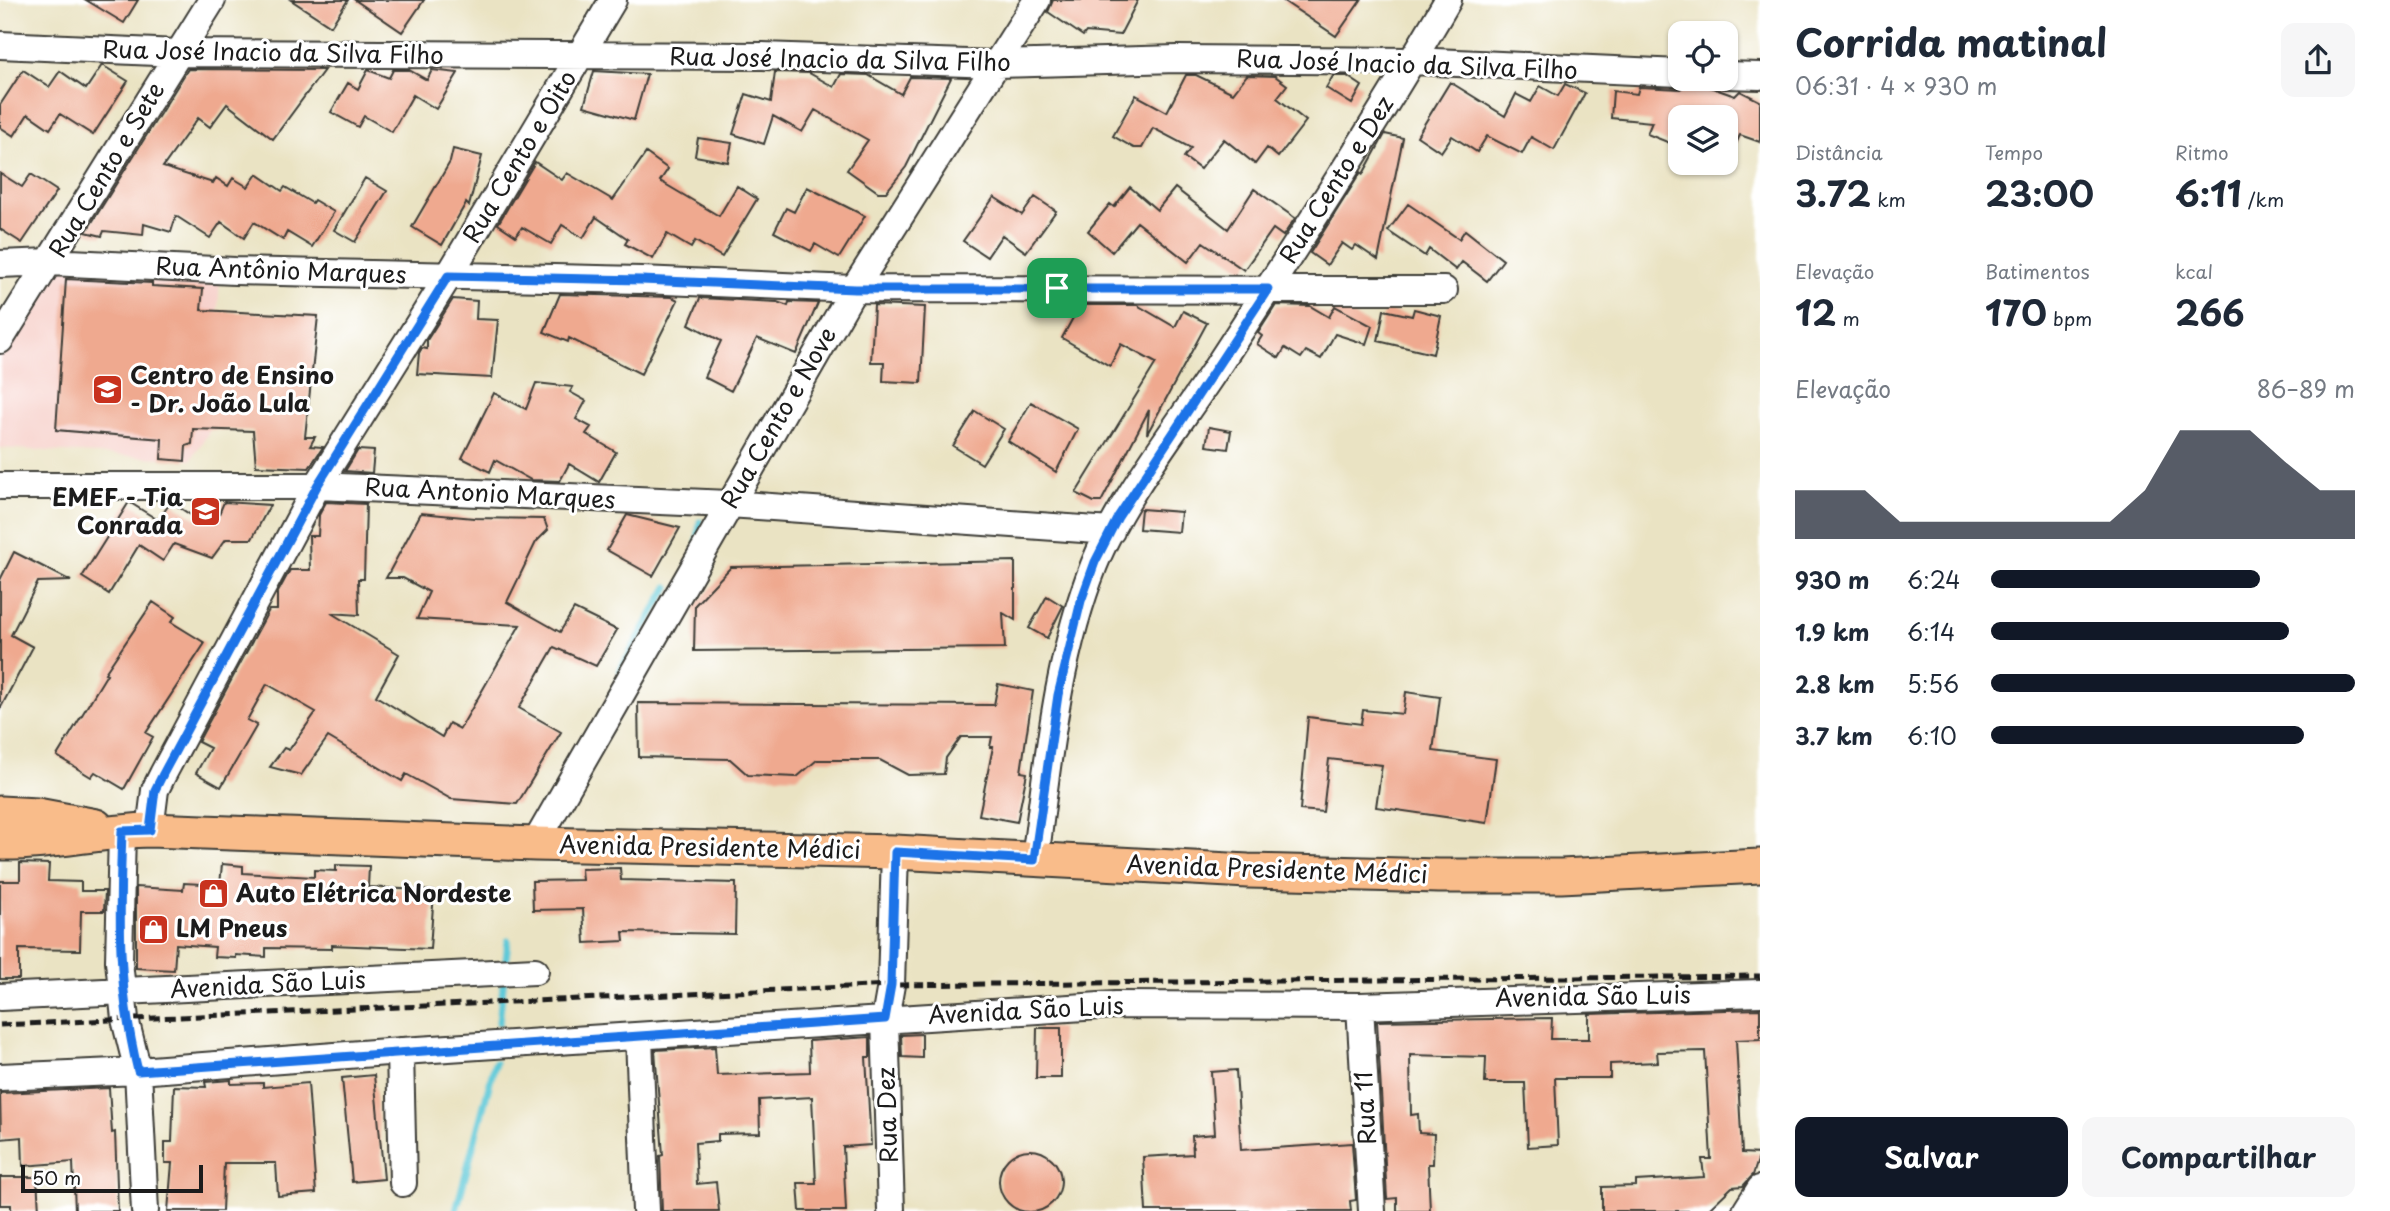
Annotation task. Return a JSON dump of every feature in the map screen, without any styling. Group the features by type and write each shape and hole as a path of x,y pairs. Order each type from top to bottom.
{"main road":[{"name":"Avenida Presidente Médici","path":"0,813 37,815 136,830 535,844 895,852 1248,871 1439,876 1755,871"},
{"name":"Avenida Presidente Médici","path":"0,843 37,844 136,830"}],"street":[{"name":"Rua Cento e Sete","path":"0,340 212,0"},
{"name":"Rua Cento e Oito","path":"145,1211 138,1071 122,993 119,924 136,830 163,774 317,486 448,276 613,0"},
{"name":"Rua Cento e Nove","path":"535,844 855,289 1037,0"},
{"name":"Rua Cento e Dez","path":"1034,860 1049,752 1069,646 1095,562 1111,531 1413,61 1448,0"},
{"name":"Rua José Inacio da Silva Filho","path":"0,45 178,53 762,57 996,64 1177,59 1413,61 1668,72"},
{"path":"1738,75 1760,76"},
{"name":"Rua Antônio Marques","path":"0,264 50,262 855,289 1444,290"},
{"name":"Rua Antonio Marques","path":"0,486 317,486 729,504 1111,531"},
{"name":"Rua Dez","path":"891,1211 885,1019 891,985 895,852"},
{"name":"Avenida São Luis","path":"0,997 515,973"},
{"name":"Avenida São Luis","path":"0,1077 138,1071 400,1051 639,1038 1115,1005 1360,1006 1760,993"},
{"name":"Rua 11","path":"1360,1006 1372,1211"},
{"path":"639,1038 646,1211"},
{"path":"400,1051 403,1183"},
{"path":"1746,1211 1760,1189"}],"shaded area":[{"name":"Centro de Ensino - Dr. João Lula","path":"54,266 220,276 211,429 191,460 0,448 0,351"}],"building":[{"path":"86,0 138,0 124,23"},
{"path":"291,0 348,0 331,26"},
{"path":"355,0 424,0 402,32"},
{"path":"1053,0 1138,0 1120,35 1086,32 1083,36 1048,12"},
{"path":"1282,0 1361,0 1336,36"},
{"path":"102,65 128,81 93,135 60,114 50,129 28,114 14,136 0,127 0,105 23,70 49,87 60,71 86,89"},
{"path":"188,69 324,70 273,139 227,104 210,127 198,118 163,167 213,183 216,178 228,186 233,178 248,187 257,174 282,191 285,187 312,203 314,200 334,212 312,247 287,232 283,240 254,222 244,238 221,222 210,238 176,216 171,232 144,224 143,235 104,231 102,236 86,232"},
{"path":"368,70 389,78 393,70 409,70 427,80 432,70 458,73 436,109 413,95 392,132 364,116 358,127 331,112 348,83 358,89"},
{"path":"594,71 647,74 634,120 584,106"},
{"path":"775,72 809,73 834,87 841,74 868,75 901,94 910,77 951,78 906,167 886,192 878,192 847,170 868,140 815,110 802,132 773,116 764,144 733,134 746,94 771,102"},
{"path":"1186,75 1196,75 1233,93 1247,75 1275,76 1287,85 1277,98 1306,121 1278,157 1267,148 1255,164 1224,139 1200,169 1184,157 1191,148 1153,128 1142,148 1134,148 1113,136 1136,95 1167,112"},
{"path":"1333,76 1347,76 1362,86 1352,104 1326,88"},
{"path":"1450,82 1505,116 1516,94 1531,102 1540,86 1558,96 1565,84 1585,93 1554,150 1531,137 1522,154 1487,136 1477,152 1452,136 1441,152 1417,136"},
{"path":"1639,87 1668,88 1668,91 1721,91 1735,96 1740,91 1760,101 1760,142 1740,135 1738,139 1738,105 1668,105 1668,142 1647,134 1652,122 1611,118 1613,91 1637,94"},
{"path":"1385,134 1403,138 1378,260 1356,245 1352,250 1342,243 1327,265 1310,253 1361,172 1363,174"},
{"path":"698,138 732,143 728,162 695,156"},
{"path":"453,149 482,156 469,206 466,203 442,245 412,227 450,162"},
{"path":"646,153 668,169 660,181 719,216 737,186 757,199 722,257 695,241 691,248 667,234 653,259 625,244 628,239 596,217 583,238 562,225 551,244 522,227 516,236 498,224 535,162 562,180 567,173 613,200"},
{"path":"0,173 22,187 31,174 57,191 22,243 0,229"},
{"path":"365,178 387,191 355,242 334,230"},
{"path":"807,187 865,216 839,258 815,244 811,251 774,232 786,208 794,212"},
{"path":"1130,187 1157,210 1175,188 1228,229 1254,189 1295,218 1283,236 1273,229 1244,270 1203,242 1188,262 1137,222 1112,252 1088,231 1110,204 1114,207"},
{"path":"994,197 1022,215 1035,197 1056,211 1026,252 1002,235 987,257 963,241"},
{"path":"1408,204 1459,239 1465,230 1503,260 1487,281 1462,262 1456,270 1429,249 1425,256 1388,231"},
{"name":"Centro de Ensino - Dr. João Lula","path":"66,279 152,283 152,286 203,289 201,310 318,316 305,437 315,437 310,446 323,447 309,468 256,466 253,431 193,429 192,444 186,446 185,461 161,459 162,439 56,430"},
{"path":"560,294 672,297 678,300 641,374 569,338 568,342 544,332"},
{"path":"700,298 777,302 788,306 789,302 818,303 796,354 757,338 731,391 704,377 721,341 689,324"},
{"path":"453,299 477,301 476,319 498,320 492,378 417,374 419,353 422,348 427,349 427,340"},
{"path":"874,305 925,307 921,383 883,381 884,362 871,362"},
{"path":"1080,305 1137,305 1175,327 1183,311 1207,323 1147,434 1149,410 1101,502 1094,502 1076,493 1156,363 1121,344 1110,366 1062,338"},
{"path":"1276,305 1310,306 1329,317 1335,306 1372,326 1366,344 1335,334 1321,359 1306,351 1301,358 1285,348 1279,358 1257,344 1262,336 1258,333"},
{"path":"1414,309 1441,316 1433,354 1378,341 1384,310 1412,316"},
{"path":"536,383 573,387 570,392 586,401 576,419 591,427 586,434 616,452 599,482 569,464 560,481 531,480 495,460 490,472 462,458 494,393 526,409"},
{"path":"1031,402 1078,429 1056,472 1008,441"},
{"path":"975,411 1004,429 982,464 953,446"},
{"path":"1209,427 1231,431 1228,449 1206,446"},
{"path":"358,450 374,451 372,473 345,471"},
{"path":"129,502 158,520 171,502 197,519 206,505 219,514 224,502 270,505 252,539 226,539 212,558 174,544 163,561 139,545 109,594 82,577"},
{"path":"326,502 366,504 364,579 358,579 359,615 331,613 399,654 376,696 442,737 449,723 460,729 520,625 417,619 429,592 403,578 386,578 421,513 474,518 544,519 548,530 536,542 507,602 560,632 574,609 617,630 596,666 554,647 519,708 561,732 517,804 451,799 406,774 402,781 328,737 301,775 270,767 284,748 289,750 316,712 267,684 247,720 257,725 221,787 196,773 210,748 198,742 269,610 277,610 277,594 290,570 310,570 309,536 318,536 319,515"},
{"path":"1141,509 1181,512 1179,532 1139,529"},
{"path":"627,515 680,528 653,576 607,550"},
{"path":"14,552 71,581 38,582 11,635 33,647 0,709 0,580"},
{"path":"1015,561 1015,620 1003,613 1005,648 694,651 695,605 731,567"},
{"path":"1047,596 1063,606 1047,638 1029,628"},
{"path":"153,602 175,617 171,622 205,643 146,733 153,737 124,789 95,772 91,777 57,756 107,674 105,673"},
{"path":"998,684 1033,691 1021,772 1027,773 1017,822 979,815 993,747 990,747 992,737 961,737 946,758 944,774 908,775 880,760 817,760 797,777 748,775 730,759 639,757 638,703 994,705"},
{"path":"1406,692 1440,697 1433,751 1496,759 1487,823 1376,807 1382,765 1329,759 1323,812 1300,810 1308,717 1361,724 1363,710 1403,714"},
{"path":"20,863 49,864 48,881 81,882 81,891 105,891 104,911 81,911 80,950 19,949 19,979 0,979 0,881 20,881"},
{"path":"222,864 243,866 243,873 314,877 314,870 336,871 336,865 369,866 368,887 434,891 430,949 332,945 332,949 266,948 266,957 236,955 236,958 214,957 215,947 176,944 174,970 136,968 136,887 183,890 184,883 220,885"},
{"path":"620,868 621,880 736,883 735,934 623,932 624,941 585,943 583,909 533,910 532,881 582,880 581,869"},
{"path":"1760,1009 1760,1039 1736,1040 1742,1153 1760,1154 1753,1175 1743,1186 1732,1187 1707,1211 1602,1211 1602,1187 1636,1186 1636,1181 1704,1177 1702,1159 1711,1159 1705,1051 1657,1052 1658,1062 1610,1064 1610,1078 1555,1078 1558,1145 1528,1147 1525,1083 1485,1083 1486,1057 1410,1055 1411,1115 1418,1114 1419,1133 1434,1134 1433,1164 1428,1164 1430,1211 1397,1211 1397,1198 1387,1199 1377,1021 1552,1018 1551,1039 1589,1039 1589,1014"},
{"path":"1037,1028 1061,1028 1061,1078 1036,1078"},
{"path":"922,1034 922,1058 902,1057 901,1035"},
{"path":"870,1037 870,1057 866,1057 871,1145 843,1147 846,1211 800,1211 798,1183 816,1183 812,1097 759,1100 760,1133 718,1134 718,1141 695,1143 697,1184 716,1182 719,1211 662,1211 660,1156 663,1155 655,1050 715,1047 717,1075 810,1072 809,1041"},
{"path":"1236,1070 1241,1150 1352,1143 1356,1200 1350,1201 1351,1211 1146,1211 1143,1157 1193,1154 1192,1136 1215,1134 1211,1072"},
{"path":"374,1075 384,1179 352,1182 342,1078"},
{"path":"231,1080 231,1084 263,1083 263,1087 308,1083 316,1193 278,1196 276,1163 224,1163 222,1211 168,1211 172,1163 165,1163 165,1142 172,1142 174,1086 206,1087 205,1082"},
{"path":"109,1088 112,1133 115,1132 118,1211 75,1211 73,1162 23,1166 22,1137 1,1139 0,1093"},
{"path":"1030,1150 1042,1152 1052,1159 1059,1169 1059,1193 1052,1203 1042,1210 1030,1212 1018,1210 1008,1203 1001,1193 999,1181 1001,1169 1008,1159 1018,1152"},
{"path":"0,1177 37,1177 39,1211 11,1211 11,1205 0,1205"}],"waterway":[{"path":"698,542 700,522"},
{"path":"620,670 668,587"},
{"path":"499,1022 508,941"},
{"path":"456,1211 495,1063"}],"railway":[{"path":"0,1025 891,985 1760,976"}],"place":[{"name":"Centro de Ensino - Dr. João Lula","path":"107,390"},
{"name":"EMEF - Tia Conrada","path":"206,512"},
{"name":"Auto Elétrica Nordeste","path":"213,894"},
{"name":"LM Pneus","path":"153,929"}],"route":[{"path":"448,276 641,280 855,289 1057,288 1268,289 1118,517 1095,562 1081,601 1058,695 1034,860 895,852 891,985 885,1019 138,1071 125,1020 119,961 122,831 150,830 155,790 317,486 448,276"}]}
